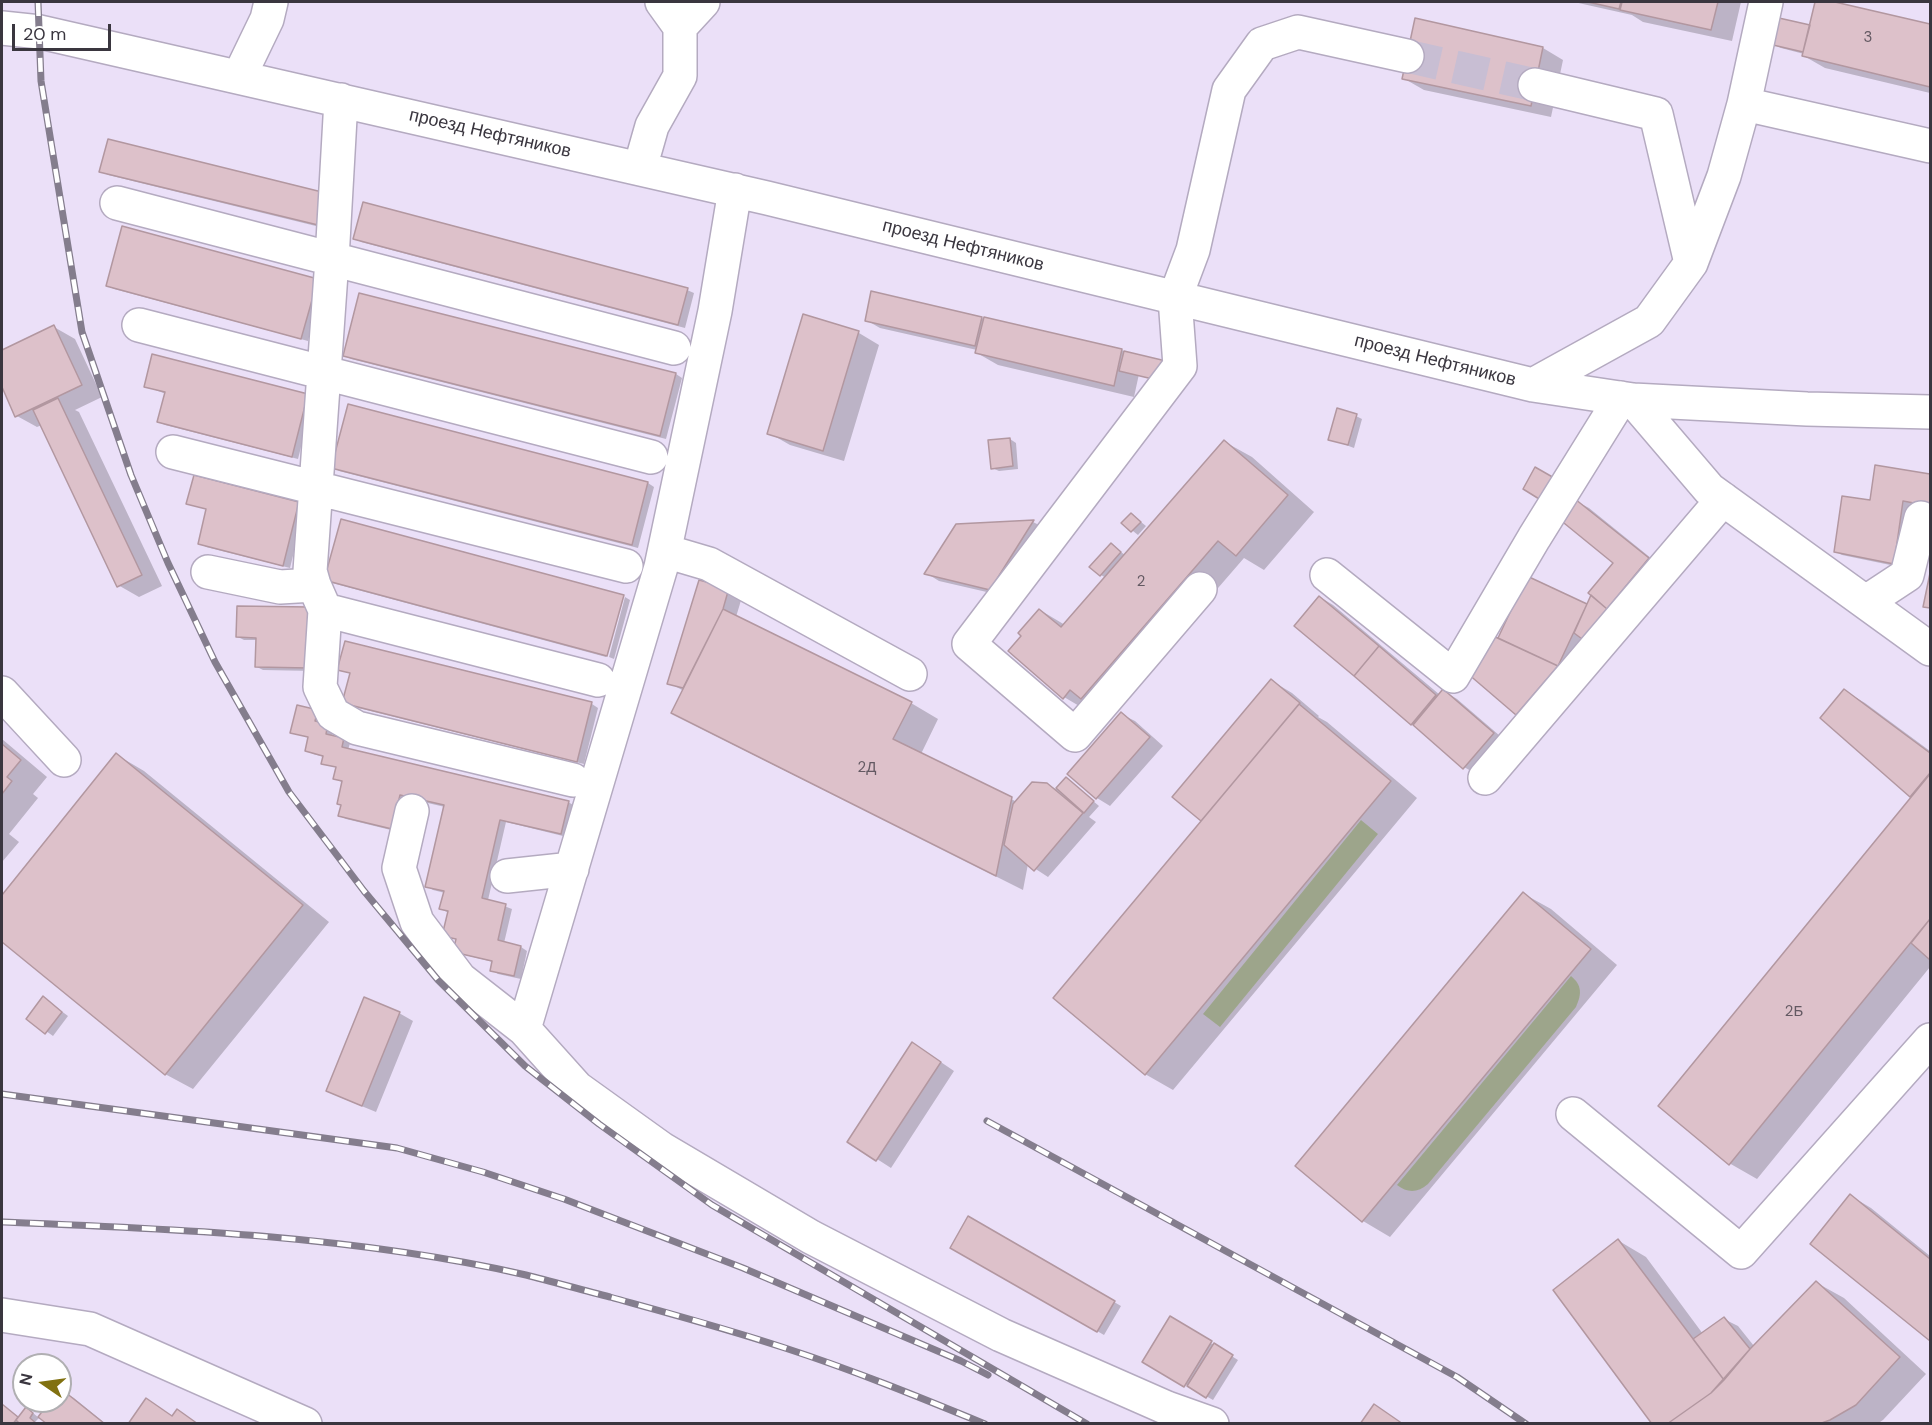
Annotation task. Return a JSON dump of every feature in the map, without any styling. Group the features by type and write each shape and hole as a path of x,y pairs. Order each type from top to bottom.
{"street":[{"path":"239,77 267,19 271,2"},
{"path":"640,168 652,126 680,76 671,14 703,2"},
{"path":"1533,385 1649,321 1691,263 1724,176 1744,104 1766,2"},
{"name":"проезд Нефтяников","path":"2,28 40,32 735,190 1533,385 1627,399 1808,409 1930,412"},
{"path":"1200,589 1075,735 969,644 1180,366 1175,297 1193,250 1229,90 1262,44 1298,32 1407,56"},
{"path":"1535,85 1656,114 1691,263"},
{"path":"341,100 310,571 320,598 320,687 333,714 357,728 573,780"},
{"path":"1744,104 1930,146"},
{"path":"524,1029 665,551 715,311 735,190"},
{"path":"117,203 674,348"},
{"path":"139,325 651,457"},
{"path":"1327,574 1453,676 1534,538 1627,399 1709,489 1930,649"},
{"path":"173,452 626,566"},
{"path":"1485,778 1723,499"},
{"path":"1866,602 1907,575 1921,518"},
{"path":"665,551 709,564 910,674"},
{"path":"208,572 320,598 597,680"},
{"path":"2,693 64,760"},
{"path":"412,811 399,868 417,922 460,979 524,1029 577,1088 662,1149 811,1237 1001,1335 1167,1408 1212,1424"},
{"path":"507,876 572,869"},
{"path":"1573,1114 1741,1252 1930,1040"},
{"path":"2,1315 90,1329 304,1424"}],"green space":[{"path":"1361,820 1378,834 1220,1027 1203,1014"},
{"path":"1571,976 1580,990 1576,1007 1428,1184 1412,1191 1397,1185"}],"building":[{"path":"1588,2 1621,2 1619,9"},
{"path":"1622,2 1718,2 1711,30 1620,10"},
{"path":"1815,2 1835,2 1930,24 1930,87 1802,56"},
{"path":"1415,18 1543,47 1531,106 1402,79"},
{"path":"1779,18 1810,25 1803,52 1773,45"},
{"path":"108,139 326,193 318,225 99,172"},
{"path":"363,202 688,288 678,325 353,239"},
{"path":"122,226 318,279 301,339 106,286"},
{"path":"871,291 982,317 975,346 865,321"},
{"path":"359,293 676,373 660,436 343,356"},
{"path":"803,314 859,331 823,451 767,434"},
{"path":"984,317 1122,349 1114,386 975,353"},
{"path":"54,325 82,385 15,417 2,387 2,350"},
{"path":"1124,351 1166,361 1161,381 1119,371"},
{"path":"152,354 308,394 292,457 157,422 165,392 144,387"},
{"path":"58,398 142,575 117,587 33,410"},
{"path":"348,404 648,482 632,545 331,468"},
{"path":"1337,408 1357,414 1348,445 1328,440"},
{"path":"1010,438 1013,466 991,469 988,440"},
{"path":"1224,440 1288,495 1236,556 1218,541 1081,699 1070,690 1063,699 1008,651 1021,636 1018,633 1039,609 1061,627"},
{"path":"1875,465 1930,474 1930,506 1903,501 1894,564 1834,552 1842,496 1870,500"},
{"path":"1535,467 1556,479 1544,502 1523,489"},
{"path":"194,475 299,502 283,566 198,544 206,509 186,504"},
{"path":"1575,499 1649,558 1607,609 1588,593 1613,563 1559,519"},
{"path":"1131,513 1141,522 1131,532 1121,523"},
{"path":"341,519 624,595 607,656 324,580"},
{"path":"1034,520 990,590 924,574 956,524"},
{"path":"1111,543 1121,552 1100,576 1089,567"},
{"path":"1930,573 1930,608 1923,607"},
{"path":"1527,576 1587,604 1558,666 1498,638"},
{"path":"699,580 729,588 723,609 683,688 667,684"},
{"path":"1591,595 1607,609 1582,639 1574,633"},
{"path":"1319,596 1379,646 1354,676 1294,626"},
{"path":"237,606 310,607 309,668 255,667 256,638 236,637"},
{"path":"723,609 912,702 893,739 1012,797 996,876 671,713"},
{"path":"1491,635 1558,666 1516,715 1467,673"},
{"path":"345,641 592,702 577,762 342,703 350,673 337,670"},
{"path":"1379,646 1436,695 1411,725 1354,676"},
{"path":"1271,679 1300,703 1201,821 1172,797"},
{"path":"1443,689 1494,733 1463,769 1413,725"},
{"path":"1844,689 1930,753 1930,773 1910,797 1820,718"},
{"path":"1299,704 1391,781 1145,1075 1053,998"},
{"path":"297,705 318,710 315,721 328,724 326,734 344,738 342,747 569,801 561,834 500,820 482,898 506,904 498,940 521,946 514,976 490,971 492,961 453,952 456,939 442,936 448,911 439,909 444,891 425,887 444,805 400,795 392,829 338,816 341,805 337,804 342,781 333,779 336,767 321,764 323,756 305,751 308,737 290,733"},
{"path":"1121,712 1150,737 1096,799 1067,774"},
{"path":"2,744 21,760 7,777 12,781 2,794"},
{"path":"116,753 303,905 165,1075 2,942 2,895"},
{"path":"1930,774 1930,919 1729,1165 1658,1106"},
{"path":"1066,777 1094,801 1084,813 1056,788"},
{"path":"1032,782 1047,783 1083,813 1034,871 1004,845 1013,804"},
{"path":"1523,892 1591,949 1362,1222 1295,1166"},
{"path":"1930,919 1930,960 1911,943"},
{"path":"43,996 62,1012 45,1034 26,1019"},
{"path":"364,997 400,1012 362,1106 326,1091"},
{"path":"912,1042 941,1062 876,1161 847,1142"},
{"path":"1850,1194 1930,1259 1930,1341 1810,1244"},
{"path":"968,1216 1115,1301 1097,1332 950,1248"},
{"path":"1618,1239 1724,1380 1711,1393 1667,1424 1652,1424 1553,1290"},
{"path":"1816,1281 1900,1357 1856,1405 1819,1424 1667,1424 1711,1393"},
{"path":"1170,1316 1212,1341 1184,1387 1142,1362"},
{"path":"1724,1317 1750,1349 1724,1380 1693,1339"},
{"path":"1214,1343 1233,1355 1206,1398 1187,1386"},
{"path":"72,1398 105,1424 47,1424 38,1417 41,1413 72,1413"},
{"path":"146,1398 172,1416 177,1409 198,1424 128,1424"},
{"path":"2,1404 18,1417 13,1424 2,1424"},
{"path":"1374,1404 1403,1424 1360,1424"},
{"path":"21,1413 33,1413 30,1418 37,1424 20,1424 16,1420"}],"tunnel":[{"path":"1407,56 1535,85"}],"railway":[{"path":"38,2 41,81 82,332 131,475 168,563 215,662 289,792 364,891 438,980 525,1066 599,1124 712,1205 1087,1424"},
{"path":"2,1094 397,1148 483,1172 564,1199 743,1268 961,1361 988,1375"},
{"path":"987,1121 1457,1377 1526,1424"},
{"path":"2,1222 266,1236 397,1251 526,1275 676,1315 810,1356 985,1424"}]}
